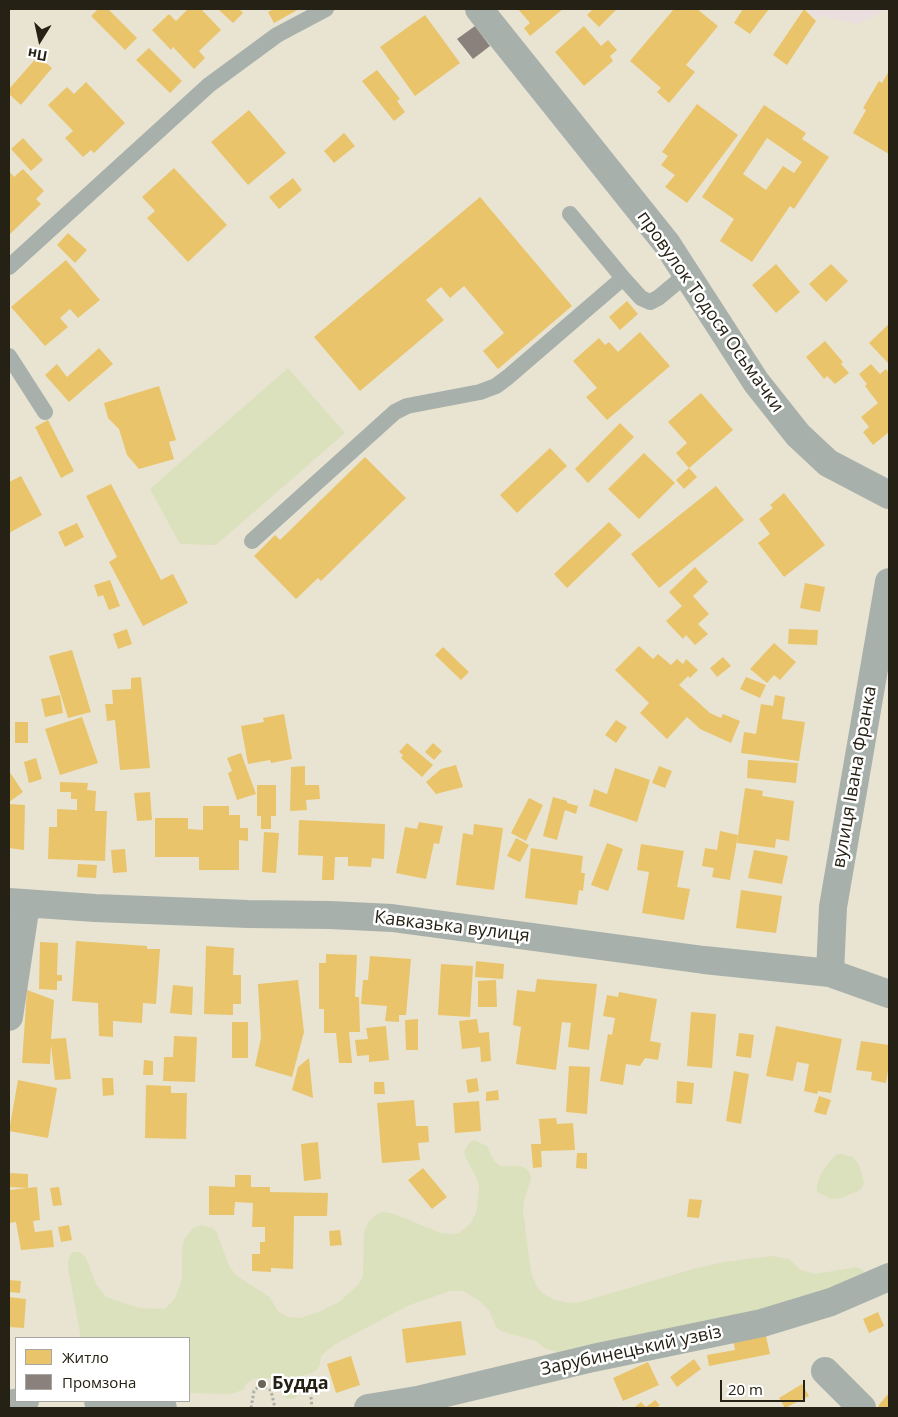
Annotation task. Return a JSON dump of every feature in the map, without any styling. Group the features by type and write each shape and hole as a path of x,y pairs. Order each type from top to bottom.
{"street":[{"name":"провулок Тодося Осьмачки","path":"479,9 667,244 751,375 798,435 828,463 889,495"},
{"name":"вулиця Івана Франка","path":"830,974 833,907 889,582"},
{"name":"Кавказька вулиця","path":"18,903 171,911 392,918 704,960 830,974 889,994"},
{"path":"9,1018 18,903"},
{"name":"Зарубинецький узвіз","path":"368,1408 418,1404 593,1358 762,1323 831,1302 889,1278"},
{"path":"825,1371 862,1408"},
{"path":"107,1402 163,1408"}],"lane":[{"path":"9,268 209,85 277,36 326,9"},
{"path":"570,214 641,298 650,302 658,298 687,274"},
{"path":"252,541 395,412 407,406 480,392 496,386 624,278"},
{"path":"9,356 45,412"}],"path":[{"path":"251,1408 254,1391 259,1386 268,1388 271,1391 275,1408"},
{"path":"311,1397 312,1408"}],"shaded area":[{"path":"807,9 888,9 858,24 820,16 817,20"}],"green space":[{"path":"288,368 345,433 216,545 180,544 150,489"},
{"path":"474,1140 487,1146 494,1161 500,1166 520,1166 527,1169 530,1173 531,1179 523,1210 531,1273 537,1287 544,1294 555,1300 571,1303 581,1302 693,1269 724,1262 772,1256 789,1259 801,1270 815,1274 857,1267 863,1270 864,1273 858,1280 760,1311 558,1352 546,1349 536,1341 501,1331 496,1327 489,1310 480,1301 463,1291 450,1291 407,1306 334,1345 321,1356 320,1364 316,1371 305,1375 299,1380 298,1395 294,1399 286,1398 281,1393 276,1381 268,1378 253,1379 246,1384 243,1390 230,1394 190,1393 190,1337 81,1337 69,1273 68,1262 73,1252 80,1252 86,1258 96,1284 106,1297 139,1308 164,1309 175,1298 182,1280 184,1239 193,1228 202,1225 216,1231 229,1266 236,1275 269,1297 279,1312 288,1317 300,1318 319,1312 339,1302 359,1284 363,1276 364,1232 369,1221 377,1214 383,1212 394,1214 441,1233 459,1233 471,1223 477,1210 479,1189 478,1181 464,1152 469,1143"},
{"path":"837,1154 853,1157 859,1165 864,1182 862,1188 858,1191 841,1198 831,1199 817,1192 817,1184 829,1162"}],"building: Житло":[{"path":"98,9 108,9 137,38 125,50 91,16"},
{"path":"188,9 201,9 221,30 199,51 205,58 194,69 173,47 171,50 152,30 169,14 176,21"},
{"path":"218,9 239,9 243,13 233,23"},
{"path":"274,9 299,9 274,23 268,12"},
{"path":"518,9 563,9 530,36 524,28 530,23"},
{"path":"593,9 617,9 599,27 587,15"},
{"path":"674,9 697,9 718,26 686,65 695,72 669,103 657,92 661,88 630,61"},
{"path":"743,9 769,9 750,34 734,23"},
{"path":"804,9 816,21 787,65 773,55"},
{"path":"425,15 460,63 415,96 380,47"},
{"path":"584,26 601,46 608,40 617,50 610,56 613,61 584,86 555,52"},
{"path":"149,48 182,81 170,93 136,60"},
{"path":"38,56 52,68 21,105 9,94 9,89"},
{"path":"377,70 400,99 397,101 405,112 394,121 362,81"},
{"path":"889,71 889,154 853,133 866,110 863,108 879,81 882,83"},
{"path":"86,82 125,123 94,153 91,150 83,157 65,138 73,131 48,105 67,87 74,94"},
{"path":"697,104 738,135 687,203 665,187 675,175 661,165 668,156 662,152"},
{"path":"764,105 806,133 802,139 829,157 794,209 790,206 752,262 720,241 734,219 702,197","holes":["767,138 802,162 794,173 783,166 766,190 743,174"]},
{"path":"249,110 286,153 248,185 211,142"},
{"path":"344,133 355,146 334,163 324,151"},
{"path":"23,138 43,160 31,171 11,149"},
{"path":"174,168 227,225 188,262 147,218 155,211 142,197"},
{"path":"23,169 44,191 36,199 41,204 9,235 9,171 14,177"},
{"path":"293,178 302,190 279,209 269,197"},
{"path":"480,197 572,306 498,369 483,351 504,333 464,286 450,298 441,287 426,300 444,320 360,391 314,337"},
{"path":"68,233 87,250 75,263 57,245"},
{"path":"66,260 100,300 78,318 70,309 60,318 68,327 45,346 11,307"},
{"path":"776,264 800,292 776,313 752,285"},
{"path":"831,264 848,281 826,302 809,284"},
{"path":"627,301 638,314 620,330 609,317"},
{"path":"889,324 889,364 869,343"},
{"path":"640,332 670,366 607,420 586,397 597,388 573,361 599,338 605,345 609,342 618,352"},
{"path":"825,341 843,362 841,364 849,373 835,384 827,376 824,379 806,357"},
{"path":"99,348 113,364 69,402 45,375 57,364 67,377"},
{"path":"871,364 880,374 886,369 889,373 889,432 873,445 863,432 869,427 861,417 878,403 865,386 867,384 859,374"},
{"path":"159,386 176,440 169,442 174,459 139,469 127,455 119,429 108,418 104,403"},
{"path":"701,393 733,430 689,468 676,453 687,443 668,422"},
{"path":"48,420 74,471 61,478 35,427"},
{"path":"620,423 634,437 588,483 575,469"},
{"path":"550,448 567,466 517,513 500,495"},
{"path":"644,453 675,483 639,519 608,489"},
{"path":"365,457 406,498 321,581 318,578 296,599 254,556 275,535 280,540"},
{"path":"689,468 697,477 684,489 676,480"},
{"path":"21,476 42,515 9,533 9,482"},
{"path":"111,484 161,580 173,574 188,603 143,626 109,562 117,557 86,496"},
{"path":"716,486 744,520 659,588 631,554"},
{"path":"784,493 825,545 784,577 758,543 770,534 759,519 773,508 770,505"},
{"path":"609,522 622,535 567,588 554,574"},
{"path":"77,523 84,537 65,547 58,532"},
{"path":"695,567 708,582 693,596 709,614 698,624 708,634 695,645 686,635 683,639 666,621 682,606 669,592"},
{"path":"110,580 120,606 109,610 103,595 98,597 94,585"},
{"path":"805,583 825,587 820,612 800,608"},
{"path":"127,629 132,644 118,649 113,634"},
{"path":"789,629 818,630 817,645 788,644"},
{"path":"774,643 796,662 780,680 774,675 767,683 750,669"},
{"path":"639,646 653,659 658,654 671,665 677,659 683,664 686,659 698,670 679,685 710,713 721,718 723,714 740,721 731,743 700,729 687,717 667,739 640,713 649,703 615,670"},
{"path":"443,647 469,672 461,680 435,655"},
{"path":"72,650 91,712 68,718 49,656"},
{"path":"723,657 731,666 717,677 710,668"},
{"path":"141,677 150,768 120,770 115,720 107,721 105,704 113,704 112,690 131,689 131,678"},
{"path":"746,677 766,685 760,698 740,689"},
{"path":"60,695 63,713 45,717 41,699"},
{"path":"775,695 785,697 782,719 805,722 799,761 741,753 744,732 756,734 761,704 773,706"},
{"path":"284,714 292,759 271,763 270,760 248,764 241,726 264,722 263,718"},
{"path":"82,717 98,763 60,775 45,729"},
{"path":"616,720 627,727 616,743 605,735"},
{"path":"15,722 28,722 28,743 15,743"},
{"path":"407,743 433,765 422,777 401,758 403,755 399,752"},
{"path":"433,743 442,751 434,760 425,752"},
{"path":"241,753 256,794 237,800 228,773 232,771 227,758"},
{"path":"36,758 42,779 29,783 24,762"},
{"path":"748,760 798,763 796,783 747,778"},
{"path":"456,765 463,787 436,794 426,782 441,769"},
{"path":"305,766 305,785 319,785 320,799 306,800 307,810 290,811 291,767"},
{"path":"659,766 672,771 665,788 652,783"},
{"path":"615,768 650,780 637,822 589,806 594,789 607,794"},
{"path":"9,771 23,792 9,802"},
{"path":"60,782 88,783 87,790 96,791 95,811 107,811 105,861 48,859 49,827 57,827 57,809 77,810 77,799 71,799 71,792 60,792"},
{"path":"257,785 276,785 276,816 271,816 271,829 261,829 261,816 257,816"},
{"path":"745,788 763,791 762,796 794,801 789,841 776,839 775,848 737,843"},
{"path":"150,792 152,820 137,821 134,793"},
{"path":"553,797 578,806 576,814 565,810 557,840 543,836"},
{"path":"529,798 543,805 526,841 511,833"},
{"path":"9,804 25,805 24,850 9,848"},
{"path":"203,806 229,806 229,815 240,815 240,828 248,828 248,841 239,840 239,870 199,870 199,857 155,857 155,818 188,818 188,829 203,830"},
{"path":"299,820 385,824 384,859 372,858 371,867 348,866 348,857 335,857 334,880 322,880 323,856 298,855"},
{"path":"419,822 443,826 439,844 434,843 426,879 396,873 405,827 417,829"},
{"path":"474,824 503,828 494,890 456,885 463,833 473,835"},
{"path":"720,831 738,835 730,880 712,877 714,868 702,866 705,848 717,850"},
{"path":"264,832 279,833 276,873 262,872"},
{"path":"516,838 529,845 520,862 507,856"},
{"path":"607,843 623,849 608,891 591,885"},
{"path":"641,844 684,851 677,887 690,889 684,920 642,913 649,872 637,870"},
{"path":"531,848 583,856 581,873 585,873 583,891 579,890 577,905 525,898"},
{"path":"125,849 127,872 113,873 111,850"},
{"path":"754,850 788,856 782,884 748,878"},
{"path":"78,864 97,865 96,878 77,877"},
{"path":"741,890 782,896 776,933 736,928"},
{"path":"76,941 147,946 147,949 160,949 156,1004 143,1003 142,1023 113,1021 113,1037 99,1036 98,1003 72,1001"},
{"path":"40,942 58,943 57,975 62,975 62,981 57,981 57,990 39,989"},
{"path":"206,946 234,948 233,975 241,975 241,1004 233,1004 233,1015 204,1014"},
{"path":"326,954 357,955 355,997 359,997 360,1032 349,1032 352,1063 339,1063 336,1033 324,1033 324,1009 319,1009 319,963 326,963"},
{"path":"370,956 411,959 406,1015 399,1015 399,1022 385,1021 387,1006 361,1004 363,980 368,980"},
{"path":"476,961 504,964 503,979 475,977"},
{"path":"441,964 473,966 470,1017 438,1015"},
{"path":"537,979 597,984 589,1050 568,1047 571,1023 562,1022 556,1070 516,1064 521,1027 513,1025 517,990 535,992"},
{"path":"298,980 304,1032 292,1077 255,1066 261,1038 258,984"},
{"path":"496,980 497,1007 478,1007 478,981"},
{"path":"173,985 193,987 192,1015 170,1013"},
{"path":"27,990 54,1000 51,1039 66,1038 71,1079 55,1080 51,1045 50,1064 22,1063"},
{"path":"619,992 657,999 650,1041 661,1043 658,1060 645,1058 640,1066 626,1064 623,1085 600,1081 608,1034 612,1035 615,1018 603,1016 607,995 618,997"},
{"path":"691,1012 716,1014 712,1068 687,1066"},
{"path":"418,1019 418,1050 406,1050 405,1020"},
{"path":"477,1019 479,1033 489,1032 491,1061 481,1062 480,1047 462,1049 459,1021"},
{"path":"232,1022 248,1022 248,1058 232,1058"},
{"path":"386,1026 389,1060 369,1062 369,1055 357,1056 355,1040 368,1039 366,1028"},
{"path":"776,1026 842,1039 831,1093 818,1091 817,1094 804,1091 809,1064 797,1062 793,1081 766,1076"},
{"path":"739,1033 754,1035 751,1058 736,1056"},
{"path":"174,1036 197,1037 195,1082 163,1081 164,1057 173,1057"},
{"path":"861,1041 889,1045 886,1083 871,1080 872,1072 856,1070"},
{"path":"309,1058 313,1098 292,1090 298,1067"},
{"path":"144,1060 153,1061 153,1075 143,1075"},
{"path":"569,1066 590,1067 587,1114 566,1112"},
{"path":"734,1071 749,1074 741,1124 726,1121"},
{"path":"102,1078 113,1078 114,1095 103,1096"},
{"path":"477,1078 479,1091 468,1093 466,1080"},
{"path":"18,1080 57,1088 48,1138 9,1131"},
{"path":"677,1081 694,1083 692,1104 676,1103"},
{"path":"374,1082 384,1082 385,1094 374,1094"},
{"path":"146,1085 171,1086 171,1093 187,1093 186,1139 145,1138"},
{"path":"498,1090 499,1100 486,1101 486,1092"},
{"path":"819,1096 831,1100 826,1115 814,1112"},
{"path":"414,1100 416,1126 428,1126 429,1142 418,1143 420,1160 382,1163 377,1103"},
{"path":"479,1101 481,1131 455,1133 453,1103"},
{"path":"556,1118 557,1124 573,1123 575,1150 541,1151 542,1167 533,1168 531,1144 541,1144 539,1119"},
{"path":"318,1142 321,1179 304,1181 301,1144"},
{"path":"577,1153 587,1153 587,1169 576,1168"},
{"path":"423,1168 447,1197 432,1209 408,1180"},
{"path":"9,1173 28,1174 28,1188 9,1187"},
{"path":"235,1175 251,1175 251,1187 270,1187 270,1192 328,1193 327,1216 294,1216 293,1269 271,1268 271,1272 252,1271 252,1254 260,1254 260,1242 265,1242 265,1227 252,1227 253,1203 235,1202 234,1215 209,1215 209,1186 235,1187"},
{"path":"37,1187 40,1220 33,1221 35,1232 52,1230 54,1247 21,1250 16,1222 9,1223 9,1190"},
{"path":"59,1187 62,1205 53,1206 50,1188"},
{"path":"689,1199 702,1200 699,1218 687,1217"},
{"path":"69,1225 72,1240 61,1242 58,1227"},
{"path":"340,1230 342,1245 330,1246 329,1231"},
{"path":"9,1280 21,1281 20,1293 9,1292"},
{"path":"9,1297 26,1299 24,1328 9,1327"},
{"path":"878,1312 884,1326 869,1333 863,1319"},
{"path":"461,1321 466,1355 406,1363 402,1329"},
{"path":"765,1332 770,1354 709,1366 707,1355 735,1350 733,1339"},
{"path":"351,1356 360,1385 336,1393 327,1364"},
{"path":"694,1359 701,1369 677,1387 670,1377"},
{"path":"648,1362 659,1385 623,1401 613,1378"},
{"path":"802,1384 809,1396 785,1408 779,1398"},
{"path":"889,1393 889,1408 880,1408 878,1406"},
{"path":"655,1400 660,1405 656,1408 634,1408 641,1402 646,1407"}],"building: Промзона":[{"path":"475,26 490,46 473,59 457,39"}],"place":[{"name":"Будда","path":"262,1384"}]}
